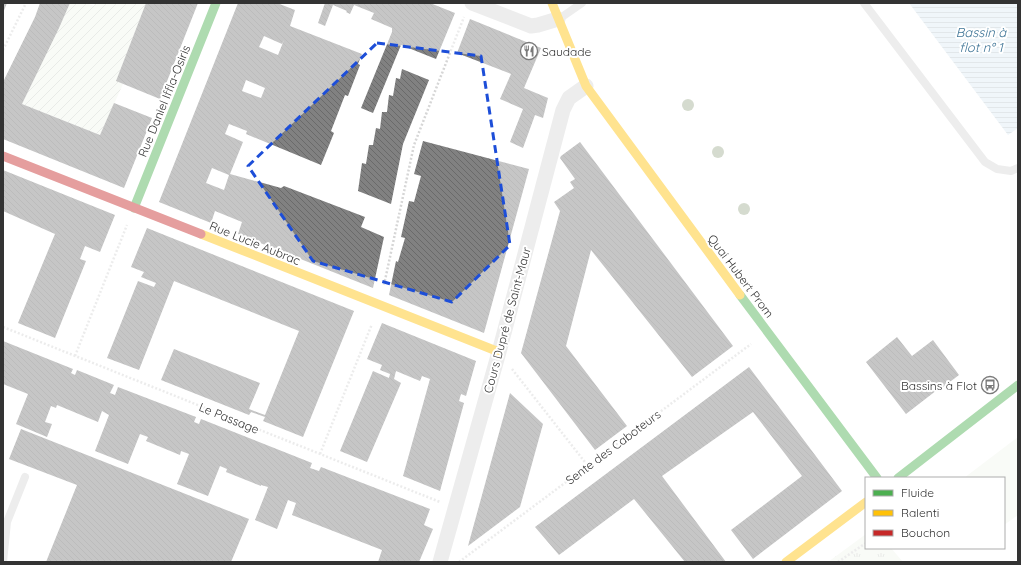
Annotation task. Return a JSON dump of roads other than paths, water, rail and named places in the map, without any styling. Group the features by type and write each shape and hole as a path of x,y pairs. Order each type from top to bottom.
{"street":[{"name":"Rue Daniel Iffla-Osiris","path":"134,208 216,3"},
{"name":"Quai Hubert Prom","path":"552,3 586,86 876,477"},
{"path":"469,7 531,26 558,19"},
{"name":"Cours Dupré de Saint-Maur","path":"440,562 499,352 563,110 569,98 586,86"},
{"name":"Rue Lucie Aubrac","path":"3,156 499,352"},
{"path":"899,477 1018,384"},
{"path":"786,562 865,503"}],"lane":[{"path":"558,19 582,3"},
{"path":"864,3 985,162 997,169 1011,171 1018,168"},
{"path":"3,562 7,522 25,477"}],"water":[{"name":"Bassin à flot n° 1","path":"909,3 1018,3 1018,128 1008,135"}],"place":[{"name":"Saudade","path":"529,51"},
{"name":"Bassins à Flot","path":"990,385"}]}
